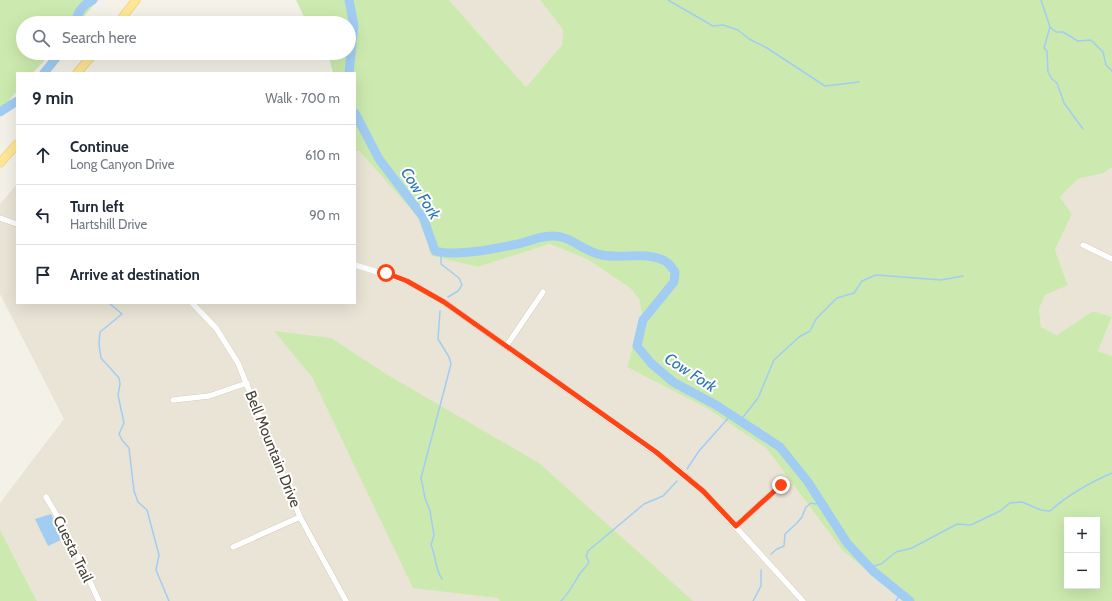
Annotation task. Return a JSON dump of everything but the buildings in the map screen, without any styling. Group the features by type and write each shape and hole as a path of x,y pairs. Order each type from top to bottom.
{"main road":[{"path":"123,16 136,0"},
{"path":"78,72 88,60"},
{"path":"0,163 16,145"}],"street":[{"path":"2,218 16,224"},
{"path":"1083,245 1112,258"},
{"path":"356,265 386,273 412,284 444,302 673,465 703,491 803,601"},
{"path":"506,345 544,292"},
{"name":"Bell Mountain Drive","path":"193,304 223,338 247,383 300,516 346,601"},
{"path":"173,400 220,393 247,383"},
{"path":"736,526 781,485"},
{"name":"Cuesta Trail","path":"46,497 67,533 99,601"},
{"path":"233,547 300,516"}],"shaded area":[{"path":"449,0 540,0 563,30 562,45 526,87"},
{"path":"356,151 359,151 418,217 432,256 478,267 551,244 587,259 630,288 639,299 642,315 627,367 708,409 766,448 842,550 903,601 37,601 0,530 0,503 64,419 0,294 0,204 16,185 16,304 356,304"},
{"path":"1112,167 1112,317 1093,311 1057,335 1041,327 1039,309 1045,295 1068,284 1055,250 1072,214 1060,197 1078,179 1104,173"},
{"path":"1112,318 1112,356 1098,351"}],"green space":[{"path":"0,0 98,0 84,16 16,16 16,60 45,60 34,72 16,72 16,92 0,111"},
{"path":"296,0 449,0 526,87 562,45 563,30 540,0 1112,0 1112,167 1104,173 1078,179 1060,197 1072,214 1055,250 1068,285 1045,295 1039,309 1041,327 1057,335 1093,311 1112,317 1098,351 1112,356 1112,601 903,601 842,550 766,448 708,409 627,367 642,315 639,299 630,288 587,259 550,244 478,267 432,256 418,217 359,151 356,151 356,72 333,72 330,60 356,60 356,16 304,16"},
{"path":"274,331 331,338 386,374 539,463 693,601 500,601 498,598 413,588 312,377"},
{"path":"0,530 37,601 0,601"}],"water":[{"path":"51,514 63,539 48,546 35,519"}],"waterway":[{"path":"78,16 81,9 93,0"},
{"name":"Cow Fork","path":"349,0 352,16"},
{"path":"668,0 713,26 723,25 738,30 749,39 767,48 825,86 859,82"},
{"path":"1041,0 1050,27 1056,32 1063,32 1078,41 1091,40 1103,52 1106,65 1112,71"},
{"path":"1050,27 1044,48 1047,51 1048,72 1052,79 1057,83 1064,103 1083,129"},
{"path":"45,72 54,60"},
{"name":"Cow Fork","path":"349,72 350,60"},
{"path":"0,112 16,102"},
{"name":"Cow Fork","path":"356,115 379,159 423,217 435,251 445,253 478,251 522,243 540,237 559,236 589,251 602,255 650,256 668,263 675,272 674,282 643,320 637,346 651,363 673,382 716,405 780,447 808,482 847,543 873,571 910,601"},
{"path":"441,253 441,264 459,278 462,285 458,291 448,297"},
{"path":"740,421 758,398 774,360 799,337 810,331 816,319 837,298 854,293 862,281 876,275 941,280 963,276"},
{"path":"110,304 122,314 100,332 99,344 101,358 119,378 120,384 118,395 124,423 119,434 129,448 134,491 138,502 147,510 159,555 156,570 169,601"},
{"path":"440,311 438,339 449,357 451,364 421,478 425,498 430,511 434,535 431,545 438,571 442,579"},
{"path":"687,469 699,451 731,415"},
{"path":"870,567 881,564 896,552 912,548 957,524 971,525 1000,511 1010,503 1022,502 1041,510 1050,511 1064,499 1080,489 1112,473"},
{"path":"561,601 580,573 587,566 589,562 586,556 588,551 644,504 663,496 677,481"},
{"path":"771,554 784,546 785,534 802,517 806,507 811,503 816,504 820,501"},
{"path":"753,601 761,586 761,570"},
{"path":"896,601 901,593"}],"route":[{"path":"386,273 407,281 444,302 656,452 703,491 736,526 781,485"}]}
